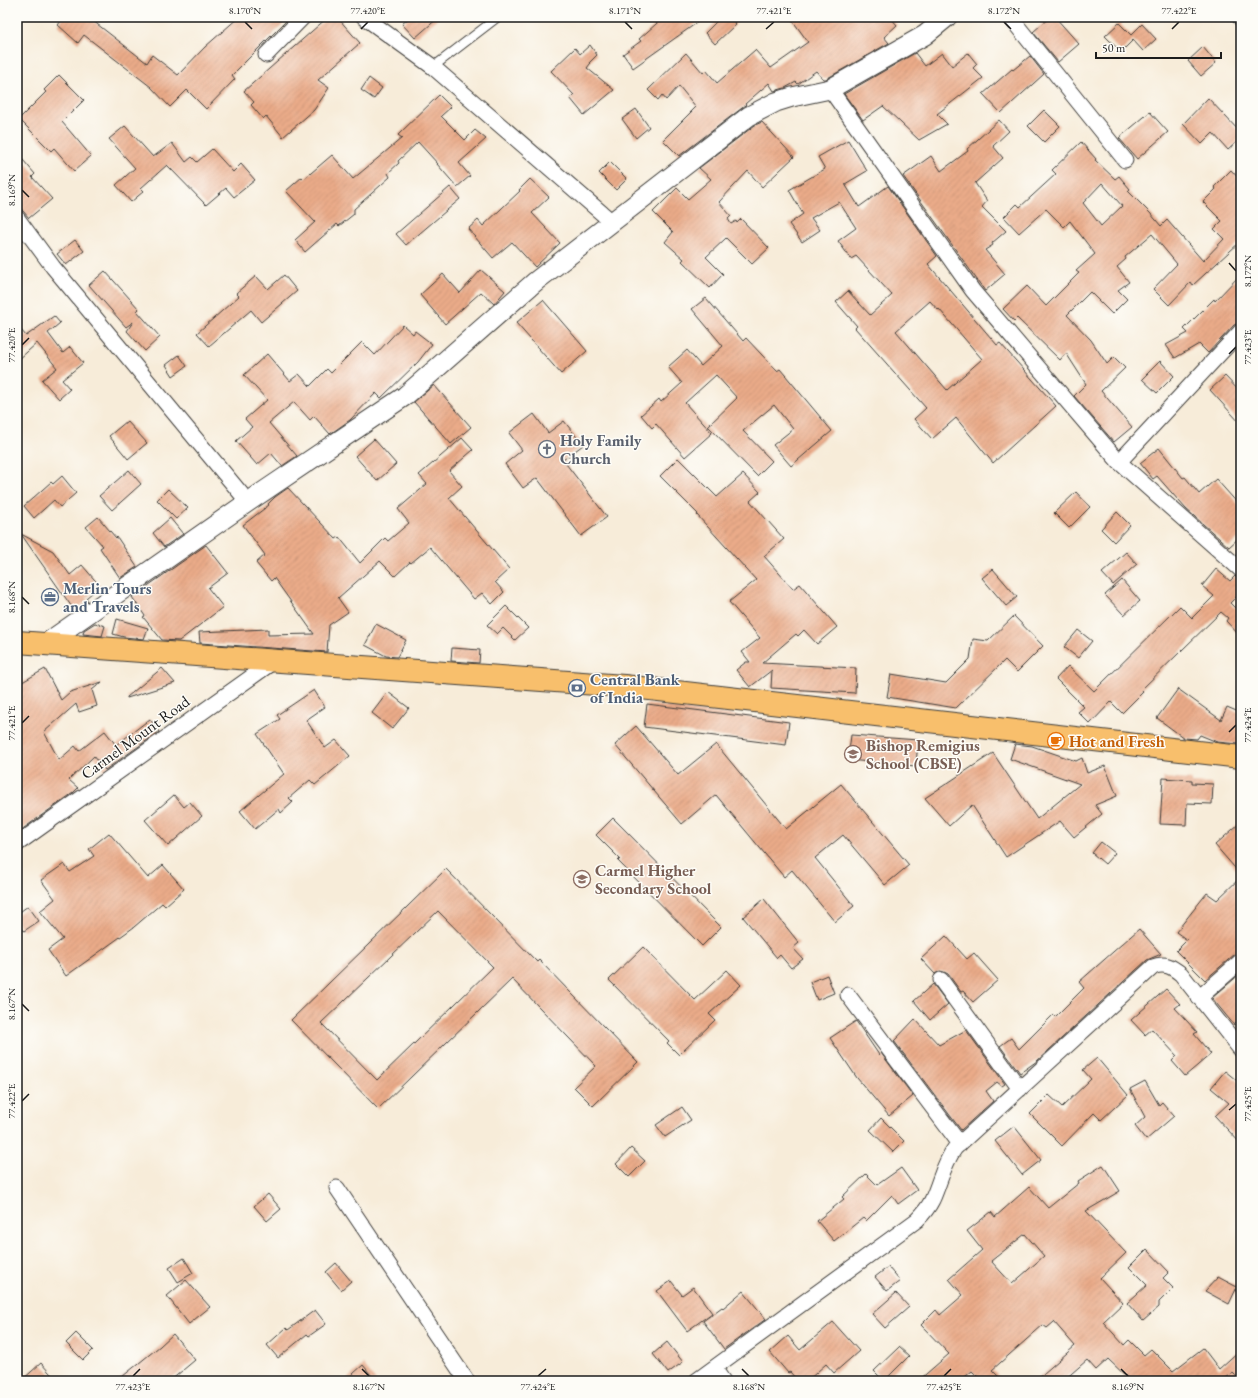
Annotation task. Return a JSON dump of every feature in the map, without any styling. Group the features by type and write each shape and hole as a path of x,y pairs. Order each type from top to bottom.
{"main road":[{"path":"17,642 624,686 1241,756"}],"street":[{"path":"266,55 303,17"},
{"path":"364,17 433,67 612,222"},
{"path":"45,644 248,502 405,396 536,281 749,116 776,102 792,97 830,90 926,35 947,17"},
{"path":"1010,17 1125,160"},
{"path":"830,90 972,291 1119,462 1241,570"},
{"path":"17,218 53,267 248,502"},
{"path":"1119,462 1241,331"},
{"name":"Carmel Mount Road","path":"17,844 274,660"},
{"path":"1199,998 1241,961"},
{"path":"696,1381 917,1220 926,1210 932,1199 948,1157 960,1144 1153,967 1164,965 1172,967 1180,974 1241,1050"},
{"path":"941,980 1020,1089"},
{"path":"848,995 960,1144"},
{"path":"337,1188 467,1381"},
{"path":"714,1368 723,1381"}],"lane":[{"path":"433,67 498,17"}],"building":[{"path":"64,17 88,17 147,63 152,55 178,75 205,47 239,17 290,17 232,75 235,79 206,109 187,90 170,107 151,87 84,35 78,43 58,25"},
{"path":"328,17 337,17 360,43 318,80 329,88 314,110 283,137 266,116 263,119 251,105 254,102 244,91"},
{"path":"410,17 439,17 415,38 402,24"},
{"path":"664,17 705,17 633,68 623,54 641,41 639,39"},
{"path":"721,17 729,17 736,24 715,44 705,33"},
{"path":"790,17 890,17 897,25 884,37 889,43 826,79 823,79 816,71 798,84 796,82 785,88 774,91 769,83 745,104 746,105 679,156 663,140 696,107 679,86 666,100 662,95 658,100 648,90 686,53 703,73 706,70 717,83 755,50 771,68 808,42"},
{"path":"1050,17 1055,17 1079,44 1058,62 1033,32"},
{"path":"1119,23 1131,35 1142,24 1156,39 1143,51 1133,40 1121,52 1105,36"},
{"path":"590,45 597,55 589,63 590,64 587,68 614,90 584,115 570,98 574,95 551,71 575,48 580,54"},
{"path":"1203,47 1216,63 1201,76 1188,61"},
{"path":"915,53 925,66 942,53 952,66 968,53 977,64 973,68 983,78 937,114 947,124 919,140 883,106 863,120 844,94"},
{"path":"1030,56 1044,74 1001,113 983,94 1012,69 1013,70"},
{"path":"59,75 84,100 62,122 91,156 74,171 54,148 51,151 19,119 46,92 44,90"},
{"path":"369,78 382,88 374,99 361,90"},
{"path":"439,95 451,107 441,116 465,140 475,130 486,139 459,163 470,176 457,187 418,142 388,173 390,177 354,209 354,214 339,226 337,224 305,252 295,240 315,222 286,191 302,177 304,179 332,155 353,179 402,138 398,135"},
{"path":"1208,98 1241,133 1241,138 1228,150 1213,133 1202,144 1183,124"},
{"path":"636,109 649,127 636,138 622,119"},
{"path":"1044,110 1060,126 1044,142 1028,126"},
{"path":"1150,112 1168,132 1137,159 1119,138"},
{"path":"999,120 1009,131 993,146 1003,158 975,183 987,201 982,207 1006,231 992,243 993,245 985,250 1005,274 985,291 903,176 931,156 941,171 968,151 967,149"},
{"path":"762,122 794,157 762,187 748,171 719,202 731,216 728,219 731,224 736,221 737,223 741,219 769,248 752,264 726,238 706,257 723,274 710,288 682,261 684,259 665,242 673,232 653,212 677,188 688,199 711,179 699,168 755,125"},
{"path":"125,126 153,157 172,143 186,162 192,157 197,162 212,149 233,172 241,164 255,180 234,197 226,188 206,205 167,165 141,188 144,191 131,202 116,185 135,168 109,139"},
{"path":"848,140 867,171 845,184 859,207 888,186 937,256 928,264 997,345 1000,343 1056,406 993,463 956,418 932,439 914,419 926,408 855,328 857,326 836,302 848,291 870,315 892,295 856,256 851,259 838,241 856,228 839,202 811,218 820,230 802,242 789,224 803,214 789,190 825,169 818,157","holes":["930,301 938,310 939,309 982,359 947,390 896,331"]},
{"path":"1081,142 1096,159 1095,160 1115,179 1119,176 1130,189 1128,191 1161,226 1167,220 1203,261 1224,239 1214,229 1222,221 1203,202 1216,189 1214,187 1231,170 1241,181 1241,241 1193,285 1191,282 1169,305 1153,289 1177,264 1152,234 1125,257 1126,259 1117,267 1129,282 1118,290 1127,299 1112,314 1090,292 1067,315 1091,340 1107,364 1114,357 1125,368 1101,391 1132,427 1114,442 1074,396 1086,384 1066,353 1060,360 1017,318 1014,321 1003,309 1027,286 1046,306 1079,273 1076,271 1095,254 1070,221 1064,227 1046,209 1019,233 1004,217 1017,204 1020,207 1056,174 1052,170","holes":["1102,183 1122,206 1101,226 1083,203"]},
{"path":"17,153 35,174 32,177 52,199 29,218 17,204"},
{"path":"610,162 627,179 616,190 599,173"},
{"path":"530,179 549,197 532,213 560,243 535,267 512,242 493,258 468,229 478,220 483,226 520,191 519,190"},
{"path":"450,187 460,199 406,245 396,234"},
{"path":"75,240 84,251 66,265 57,254"},
{"path":"481,270 505,291 494,304 481,292 445,324 420,295 443,274 460,293"},
{"path":"105,271 139,309 137,311 160,337 145,351 127,331 133,322 126,327 89,285"},
{"path":"1241,274 1241,322 1234,325 1208,353 1199,344 1175,358 1166,345 1188,333 1184,329 1214,299 1215,301"},
{"path":"284,275 297,291 261,322 251,310 209,346 197,333 239,296 236,293 256,276 268,289"},
{"path":"706,298 743,341 746,338 777,371 780,369 832,431 791,466 773,445 793,429 774,405 743,431 772,461 757,476 708,426 737,398 716,375 685,403 712,433 685,457 656,424 652,428 641,415 659,399 661,402 682,383 668,367 687,350 701,366 723,346 692,309"},
{"path":"543,300 587,351 561,374 516,323"},
{"path":"54,316 60,323 48,333 63,353 70,347 83,363 62,380 70,389 59,399 42,380 57,368 37,343 17,361 17,325 26,336"},
{"path":"403,325 413,334 415,331 432,344 418,362 381,398 376,393 350,420 330,434 314,416 310,420 294,402 269,423 297,456 282,466 271,453 257,465 236,441 252,427 245,419 267,400 244,375 267,354 290,381 299,374 310,386 327,369 331,373 362,342 375,355"},
{"path":"179,355 187,366 173,376 166,365"},
{"path":"1160,361 1174,376 1157,393 1142,379"},
{"path":"1225,376 1241,393 1241,424 1210,390"},
{"path":"434,385 471,427 451,444 414,402"},
{"path":"534,414 548,433 564,421 583,445 563,460 607,517 581,536 537,478 523,488 505,464 522,450 509,433"},
{"path":"127,421 147,443 128,459 109,436"},
{"path":"462,438 473,450 449,471 462,486 449,498 509,569 495,582 504,592 492,604 482,593 474,599 430,547 411,563 410,562 395,576 380,561 338,598 348,612 329,625 327,652 200,643 199,632 268,629 268,635 314,634 274,578 271,581 256,563 265,555 243,525 269,505 268,504 275,497 288,488 336,539 339,537 360,563 385,538 388,541 409,523 398,509 427,484 419,475"},
{"path":"374,439 396,464 377,481 355,456"},
{"path":"1159,448 1183,478 1185,477 1199,494 1216,479 1241,507 1241,536 1229,547 1186,509 1157,476 1153,479 1140,463"},
{"path":"678,458 717,497 743,474 760,492 750,501 784,539 764,556 793,589 800,584 837,627 817,644 804,630 798,636 796,634 762,663 856,668 855,693 771,688 772,670 750,687 736,670 746,662 750,662 742,652 760,638 729,602 756,580 697,515 698,514 660,476"},
{"path":"129,470 141,484 112,510 99,496"},
{"path":"62,476 76,493 60,507 54,500 34,518 24,506 51,482 53,484"},
{"path":"168,489 188,508 176,519 157,500"},
{"path":"1076,492 1090,507 1069,528 1054,513"},
{"path":"1117,512 1130,525 1114,542 1101,529"},
{"path":"98,517 116,538 117,537 137,567 120,578 100,548 103,546 86,527"},
{"path":"170,518 183,534 164,547 153,533"},
{"path":"21,534 53,551 70,575 82,565 100,586 86,598 88,601 74,610"},
{"path":"206,545 228,573 208,588 223,607 179,641 162,640 143,617 145,616 132,597"},
{"path":"1126,552 1137,564 1113,585 1102,573"},
{"path":"993,569 1017,597 1006,606 982,578"},
{"path":"1216,569 1230,581 1235,576 1241,583 1241,592 1230,603 1235,608 1241,600 1241,637 1226,621 1228,618 1221,612 1141,690 1143,692 1122,713 1111,702 1090,724 1078,712 1084,707 1056,679 1068,666 1094,691 1180,606 1192,618 1214,596 1202,586"},
{"path":"1122,580 1140,601 1124,615 1105,595"},
{"path":"506,606 528,628 515,640 503,628 497,634 487,625"},
{"path":"1014,616 1043,646 1017,672 1005,660 956,708 887,697 891,674 946,683 970,659 973,639 988,641"},
{"path":"117,619 148,628 144,639 124,637 113,634"},
{"path":"95,623 105,626 102,636 83,634 84,630"},
{"path":"376,624 406,640 397,657 386,656 365,645"},
{"path":"1078,630 1092,641 1078,658 1064,647"},
{"path":"452,648 480,650 479,663 451,661"},
{"path":"162,668 175,683 127,698 127,697"},
{"path":"45,669 61,700 70,692 102,682 92,690 97,706 79,712 76,704 44,732 59,760 75,746 79,751 105,731 116,745 150,719 159,732 105,770 94,756 69,780 78,788 73,793 17,833 17,685"},
{"path":"1178,689 1221,720 1227,707 1241,713 1241,736 1238,744 1217,742 1200,735 1197,739 1184,738 1157,718"},
{"path":"314,690 325,707 306,720 325,748 336,740 350,756 315,785 310,780 289,798 293,802 281,813 279,809 255,829 240,811 284,774 257,734 280,719 277,715"},
{"path":"388,692 409,708 392,729 372,713"},
{"path":"647,704 789,722 786,745 644,727"},
{"path":"636,726 678,775 716,744 786,829 841,784 909,865 885,885 843,835 815,858 854,906 835,922 792,870 784,877 716,795 682,824 615,745"},
{"path":"851,735 918,740 916,766 848,760"},
{"path":"1015,744 1032,746 1076,761 1082,758 1087,773 1105,766 1117,796 1095,805 1102,814 1074,837 1060,821 1006,857 972,805 949,826 925,798 993,753 1037,819 1080,784 1010,759"},
{"path":"1163,778 1192,780 1192,783 1213,784 1212,804 1187,803 1186,825 1160,824"},
{"path":"174,795 184,807 190,802 202,816 168,846 145,820"},
{"path":"613,818 721,927 702,946 618,861 620,859 596,835"},
{"path":"1241,822 1241,875 1215,845"},
{"path":"109,833 148,878 163,865 184,889 165,906 162,903 134,927 66,976 48,950 63,939 40,911 55,899 41,880 64,864 70,872 94,856 89,849"},
{"path":"1101,842 1115,853 1105,864 1092,853"},
{"path":"446,869 537,962 539,960 638,1062 593,1106 574,1087 596,1066 512,979 378,1109 291,1020","holes":["438,911 493,967 377,1080 321,1023"]},
{"path":"1241,877 1241,952 1235,954 1205,980 1176,951 1187,940 1176,932 1207,893 1217,900"},
{"path":"764,899 799,943 793,948 803,959 791,968 780,955 777,958 743,917"},
{"path":"28,906 39,921 24,931 17,922 17,914"},
{"path":"1139,929 1161,954 1147,960 1037,1061 1020,1073 1000,1046 1011,1038 1019,1049 1053,1015 1055,1017 1084,988 1079,982"},
{"path":"946,936 967,959 974,953 998,980 973,1002 963,991 961,992 948,974 940,971 935,974 921,959"},
{"path":"643,947 695,1000 727,970 741,985 709,1014 715,1020 679,1055 667,1043 669,1041 609,980"},
{"path":"1241,973 1241,1019 1234,1025 1212,998"},
{"path":"827,975 834,993 817,1000 810,982"},
{"path":"933,984 948,1004 930,1020 914,1001"},
{"path":"1166,989 1180,1004 1175,1008 1197,1032 1194,1034 1211,1054 1185,1076 1172,1061 1177,1056 1152,1029 1145,1035 1131,1020"},
{"path":"915,1019 939,1045 966,1030 1005,1084 1002,1086 997,1082 986,1091 993,1101 961,1130 894,1041"},
{"path":"856,1021 879,1055 881,1053 913,1096 889,1116 857,1078 830,1038"},
{"path":"1097,1058 1128,1095 1101,1120 1094,1113 1062,1146 1030,1114 1049,1095 1062,1107 1091,1079 1083,1070"},
{"path":"1225,1071 1241,1084 1241,1144 1215,1116 1229,1103 1211,1088"},
{"path":"1145,1081 1159,1105 1162,1102 1174,1116 1146,1140 1135,1126 1145,1117 1130,1089"},
{"path":"682,1107 691,1120 665,1137 656,1125"},
{"path":"881,1118 904,1141 893,1152 870,1130"},
{"path":"1014,1126 1041,1160 1022,1175 995,1141"},
{"path":"631,1148 645,1161 629,1177 616,1164"},
{"path":"1103,1165 1120,1191 1086,1211 1126,1253 1100,1278 1123,1303 1103,1322 1124,1345 1129,1340 1144,1355 1151,1349 1173,1371 1203,1348 1219,1369 1241,1349 1241,1381 1233,1373 1226,1378 1228,1381 1131,1381 1108,1359 1096,1370 1087,1360 1063,1381 1035,1381 1075,1346 1054,1322 1047,1328 1043,1325 992,1370 1003,1381 982,1381 972,1371 960,1381 918,1381 949,1354 921,1325 936,1310 940,1315 963,1295 949,1279 982,1250 967,1231 991,1212 995,1217 1029,1187 1048,1208 1079,1183 1078,1181","holes":["1025,1234 1044,1256 1012,1284 991,1261"]},
{"path":"901,1168 917,1190 898,1204 892,1195 866,1221 863,1218 834,1241 817,1221 844,1199 842,1197 866,1174 877,1185"},
{"path":"268,1194 281,1209 267,1221 254,1206"},
{"path":"1147,1249 1169,1272 1163,1278 1173,1288 1159,1302 1159,1307 1143,1321 1127,1303 1147,1285 1129,1267"},
{"path":"184,1258 193,1273 178,1282 169,1268"},
{"path":"336,1263 351,1281 341,1290 326,1272"},
{"path":"888,1267 900,1281 887,1291 875,1277"},
{"path":"1218,1277 1237,1287 1229,1304 1205,1291"},
{"path":"186,1280 210,1307 189,1324 167,1296"},
{"path":"671,1281 682,1295 693,1287 712,1313 687,1331 657,1291"},
{"path":"743,1291 766,1319 724,1349 703,1321 722,1307 723,1308"},
{"path":"896,1293 909,1307 885,1328 872,1314"},
{"path":"315,1310 326,1324 309,1336 307,1334 278,1358 267,1345 286,1328 288,1330"},
{"path":"833,1322 859,1351 834,1373 826,1364 807,1381 798,1381 790,1372 788,1373 770,1352 788,1336 800,1350"},
{"path":"76,1333 93,1350 83,1360 66,1343"},
{"path":"173,1334 195,1360 170,1381 117,1381 160,1346"},
{"path":"667,1342 683,1362 668,1373 653,1354"},
{"path":"899,1347 909,1356 884,1381 874,1371"},
{"path":"41,1363 57,1381 21,1381"},
{"path":"363,1365 376,1381 345,1381"}],"place":[{"name":"Holy Family Church","path":"547,449"},
{"name":"Merlin Tours and Travels","path":"50,597"},
{"name":"Central Bank of India","path":"577,688"},
{"name":"Hot and Fresh","path":"1056,741"},
{"name":"Bishop Remigius School (CBSE)","path":"853,754"},
{"name":"Carmel Higher Secondary School","path":"582,879"}]}
